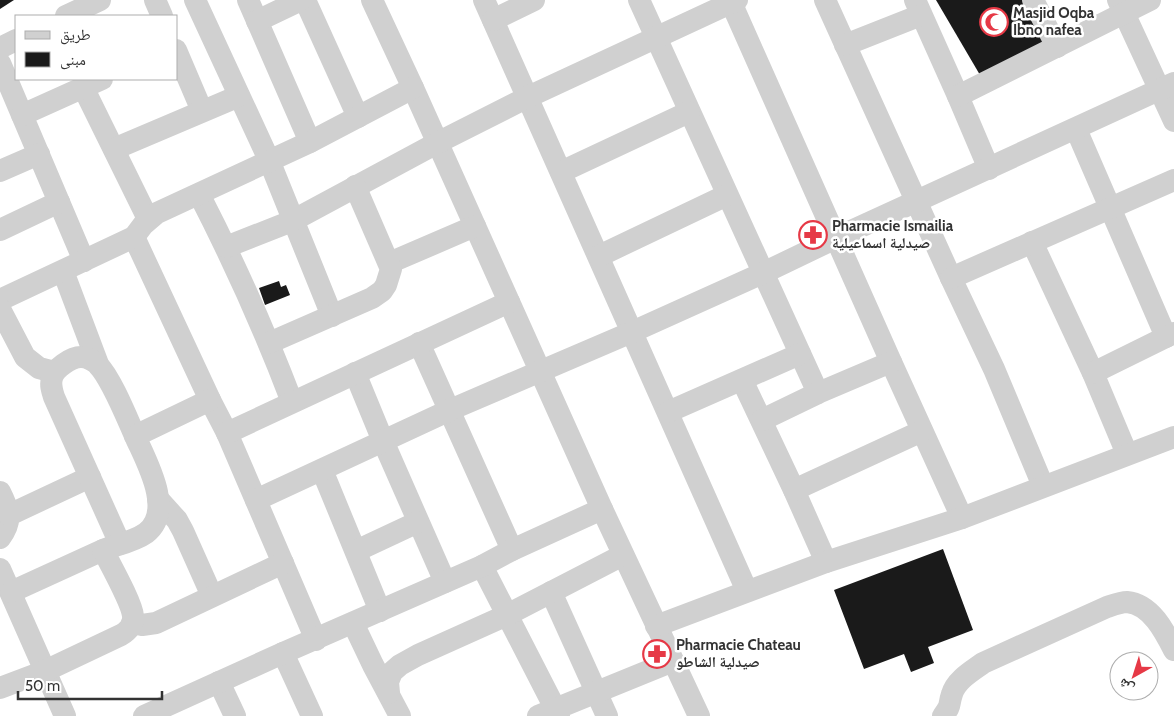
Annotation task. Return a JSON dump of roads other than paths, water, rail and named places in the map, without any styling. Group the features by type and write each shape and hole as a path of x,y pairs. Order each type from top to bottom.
{"street":[{"path":"68,15 100,0"},
{"path":"155,0 162,15"},
{"path":"194,0 269,160 292,221 332,316"},
{"path":"248,0 310,142"},
{"path":"257,21 301,0"},
{"path":"305,0 358,117"},
{"path":"372,0 414,88 623,555 699,716"},
{"path":"534,0 489,10 747,591"},
{"path":"639,0 818,393"},
{"path":"825,0 994,369 1043,486"},
{"path":"1033,0 1056,47"},
{"path":"958,96 1056,47 1121,6 1150,0"},
{"path":"226,247 292,221 355,186 528,97 733,1 890,362 962,518"},
{"path":"1121,6 1166,86 1174,121"},
{"path":"845,45 918,7 988,169"},
{"path":"178,43 208,30"},
{"path":"0,48 15,40"},
{"path":"178,55 202,111"},
{"path":"0,63 13,112 38,154 84,261"},
{"path":"13,112 92,83 114,149 148,219"},
{"path":"256,500 450,410 632,332 763,273 1166,86"},
{"path":"0,300 134,237 148,219 156,213 310,142 414,88"},
{"path":"114,149 239,96"},
{"path":"561,172 690,112"},
{"path":"1076,129 1109,208 1170,335 1093,373"},
{"path":"0,171 38,154"},
{"path":"951,278 1174,180"},
{"path":"269,343 372,298 382,291 390,276 391,269 355,186"},
{"path":"199,194 226,247 269,343 292,402"},
{"path":"599,256 727,195"},
{"path":"0,230 59,202"},
{"path":"389,263 475,226"},
{"path":"134,237 227,433 316,640"},
{"path":"1032,242 1093,373 1127,454"},
{"path":"11,592 144,534 152,528 156,521 157,487 136,436 105,374 98,364 63,271"},
{"path":"227,433 509,302"},
{"path":"0,309 25,357 38,368 54,372"},
{"path":"419,344 512,550"},
{"path":"668,412 800,354"},
{"path":"0,688 122,635 128,631 132,623 133,616 130,605 90,477 51,389 51,379 57,368 81,357 98,364"},
{"path":"762,420 890,362"},
{"path":"355,373 383,442 445,582"},
{"path":"742,380 826,562"},
{"path":"136,436 210,400"},
{"path":"794,490 922,431"},
{"path":"656,626 826,562 962,518 1174,437"},
{"path":"322,470 380,611"},
{"path":"9,515 90,477"},
{"path":"0,492 9,515 8,524 0,538"},
{"path":"158,499 177,520 212,596"},
{"path":"144,716 482,566 512,550 602,509"},
{"path":"356,551 418,522"},
{"path":"389,694 388,682 392,672 400,665 507,615 623,555"},
{"path":"132,623 142,625 156,623 283,563"},
{"path":"482,566 507,615 551,714 674,661"},
{"path":"0,569 65,716"},
{"path":"551,592 607,716"},
{"path":"943,716 951,705 952,693 956,687 966,675 983,663 1108,606 1126,602 1138,606 1161,624 1174,650"},
{"path":"353,623 376,673 400,716"},
{"path":"283,653 312,716"},
{"path":"219,682 235,716"}],"place":[{"name":"Masjid Oqba Ibno nafea","path":"994,22"},
{"name":"Pharmacie Ismailia صيدلية اسماعيلية","path":"813,235"},
{"name":"Pharmacie Chateau صيدلية الشاطو","path":"657,654"}]}
